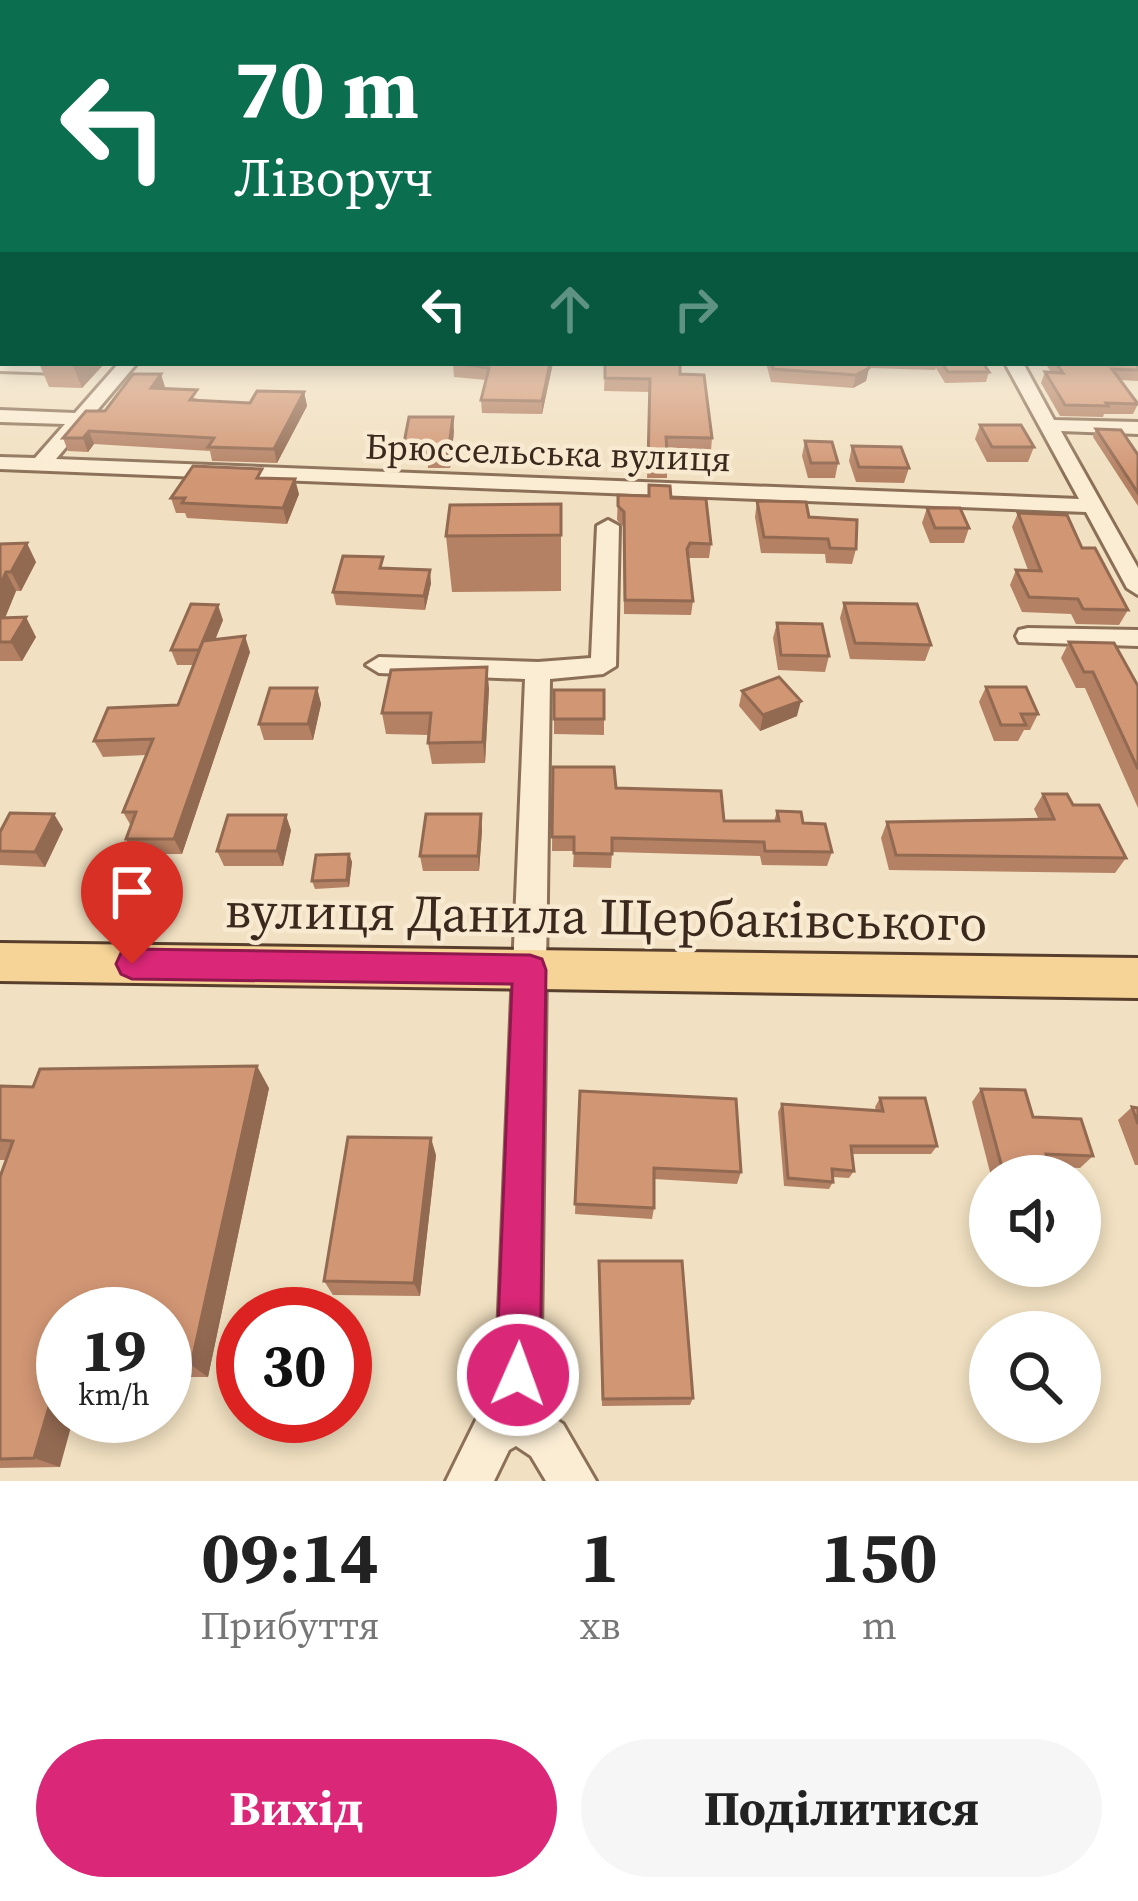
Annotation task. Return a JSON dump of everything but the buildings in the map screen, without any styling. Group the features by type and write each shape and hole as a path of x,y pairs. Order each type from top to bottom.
{"main road":[{"name":"вулиця Данила Щербаківського","path":"0,962 1138,978"}],"street":[{"path":"0,366 60,368"},
{"path":"41,464 125,366"},
{"path":"1016,366 1138,588"},
{"path":"0,416 80,419"},
{"path":"1048,425 1138,428"},
{"name":"Брюссельська вулиця","path":"4,470 41,464 1093,506"},
{"path":"380,665 538,671 603,666 608,526"},
{"path":"1112,541 1138,542"},
{"path":"1028,636 1138,638"},
{"path":"517,1420 538,671"},
{"path":"469,1481 494,1434 517,1420"},
{"path":"517,1420 547,1440 573,1481"}],"route":[{"path":"132,964 530,970 518,1375"}]}
